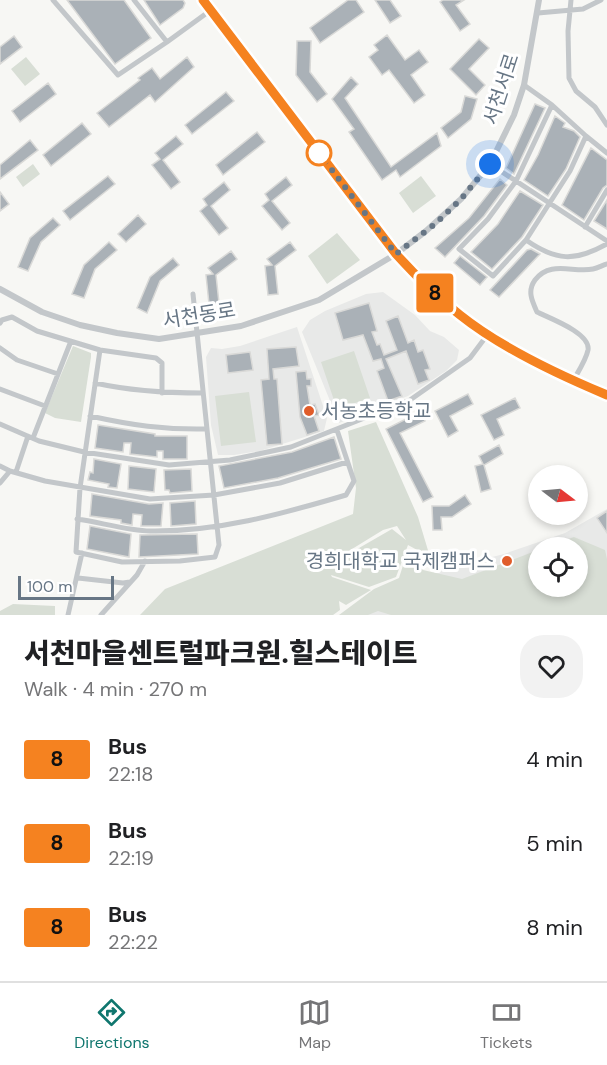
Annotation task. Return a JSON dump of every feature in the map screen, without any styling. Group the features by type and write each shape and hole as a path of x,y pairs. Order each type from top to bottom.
{"street":[{"path":"53,0 118,75 211,10"},
{"path":"134,0 167,42"},
{"path":"203,0 396,254 417,276 461,316 488,334 573,381 607,394"},
{"name":"서천서로","path":"396,254 435,224 461,199 490,164 514,115 524,85 539,0"},
{"path":"571,0 569,78 576,91 595,107 607,125"},
{"path":"538,13 583,9 601,0"},
{"path":"524,85 552,105 607,153"},
{"path":"552,105 516,181 488,219 459,249 493,276 526,240 550,204 570,171 586,136"},
{"path":"490,164 607,243 592,253 576,258 550,253 526,240"},
{"path":"585,227 607,190"},
{"name":"서천동로","path":"0,290 42,312 80,325 109,332 159,339 241,326 319,300 396,254"},
{"path":"573,381 588,350 587,342 581,334 537,312 530,294 532,284 539,274 549,269 593,269 607,264"},
{"path":"100,350 84,452 76,552 122,562 180,561 215,557 219,545 193,294"},
{"path":"0,323 12,317 37,330 100,350 156,358 162,363 162,393"},
{"path":"0,424 30,437 84,452 169,465 230,460 291,447 410,400 470,358 488,334"},
{"path":"0,483 13,471 30,437 71,341"},
{"path":"0,348 17,360 58,374"},
{"path":"95,383 124,390 203,393"},
{"path":"0,389 45,406"},
{"path":"90,416 130,425 170,430 207,429"},
{"path":"77,519 148,531 217,525 249,521 346,495 354,481 337,430"},
{"path":"0,466 45,481 150,499 214,495 280,483 347,462"},
{"path":"69,615 82,553"},
{"path":"101,615 131,582 145,561"},
{"path":"78,578 131,582"}],"shaded area":[{"path":"26,57 40,74 25,86 11,69"},
{"path":"33,164 40,174 23,187 16,177"},
{"path":"421,176 436,196 413,213 399,193"},
{"path":"337,233 360,260 327,284 308,256"},
{"path":"383,292 415,315 430,331 444,337 459,350 457,360 446,371 408,396 339,423 302,332 310,320 325,311 366,294"},
{"path":"297,327 327,418 324,431 260,451 218,455 211,425 206,357 211,348 240,346"},
{"path":"73,346 91,353 81,422 55,418 45,413"},
{"path":"354,351 370,398 337,409 321,362"},
{"path":"249,392 256,442 221,446 215,396"},
{"path":"376,422 418,517 430,557 408,545 396,577 369,587 331,575 371,590 346,605 339,601 340,610 333,615 140,615 165,589 353,514 356,488 348,431","holes":["397,526 406,540 392,529 326,567 383,530"]},
{"name":"경희대학교 국제캠퍼스","path":"607,509 607,615 339,615 422,577 528,546 528,597 588,597 588,537 553,537 579,525 588,525 588,520"},
{"name":"경희대학교 국제캠퍼스","path":"588,543 605,550 607,615 391,615 378,611 368,615 339,615 374,589 399,578 406,556 423,570 462,579 528,554 528,597 588,597"},
{"path":"13,604 55,606 55,615 0,615 0,611"}],"building":[{"path":"67,0 124,0 151,38 115,64"},
{"path":"144,0 183,0 185,3 183,8 160,25"},
{"path":"348,0 356,0 364,12 320,43 310,28"},
{"path":"375,0 390,0 401,16 390,23"},
{"path":"464,0 456,5 470,24 460,31 440,2"},
{"path":"387,35 405,60 419,50 428,62 411,75 425,95 414,103 389,70 382,75 369,57 378,50 374,45"},
{"path":"14,36 22,47 0,64 0,47"},
{"path":"479,39 489,48 469,69 485,85 476,95 450,69"},
{"path":"297,41 311,41 310,72 327,94 317,102 296,75"},
{"path":"187,57 194,67 155,102 150,95 109,127 97,113 152,68 160,79"},
{"path":"351,77 358,84 345,98 391,167 437,133 441,146 400,177 396,170 382,180 349,132 354,129 332,99"},
{"path":"48,83 56,94 20,122 12,111"},
{"path":"226,92 234,101 192,134 185,125"},
{"path":"465,96 477,99 471,119 448,138 441,128 461,112"},
{"path":"535,104 545,108 514,174 506,168"},
{"path":"555,116 565,123 563,127 574,131 580,137 566,169 548,196 524,180"},
{"path":"82,123 91,134 51,166 43,155"},
{"path":"257,132 265,142 223,175 216,165"},
{"path":"176,136 183,144 163,160 180,182 171,189 152,165 160,159 155,153"},
{"path":"30,140 38,150 0,179 0,165"},
{"path":"591,148 607,160 607,185 584,220 562,205"},
{"path":"108,176 115,184 70,220 63,211"},
{"path":"286,177 292,185 272,201 290,223 282,230 262,206 269,200 265,194"},
{"path":"500,179 507,185 484,216 445,257 435,248 469,218"},
{"path":"224,182 230,190 211,206 228,228 219,235 200,211 207,205 203,199"},
{"path":"520,191 543,205 522,237 492,269 471,252 498,224"},
{"path":"0,192 9,204 0,211"},
{"path":"607,200 607,229 594,221"},
{"path":"138,215 146,224 126,242 118,234"},
{"path":"53,218 60,225 41,242 28,271 18,267 30,238"},
{"path":"109,242 117,250 95,269 84,298 72,294 84,265"},
{"path":"290,242 296,250 275,266 278,294 268,295 265,266 272,265 267,259"},
{"path":"531,249 540,254 499,297 490,290 527,250"},
{"path":"231,251 237,259 216,275 219,303 209,304 206,275 213,274 208,268"},
{"path":"460,256 487,277 480,285 454,263"},
{"path":"173,258 179,265 160,281 147,313 137,308 150,277"},
{"path":"369,303 377,331 372,332 384,355 397,350 386,321 398,316 408,343 414,340 418,352 423,350 430,369 425,370 429,380 418,384 406,351 386,359 402,396 388,401 377,371 384,368 381,359 373,361 363,335 343,340 335,313"},
{"path":"296,347 299,366 273,369 274,379 277,379 282,444 267,445 261,380 269,379 267,349"},
{"path":"250,352 253,370 228,373 226,355"},
{"path":"306,371 307,379 311,379 311,386 307,386 310,405 315,404 319,415 314,416 319,431 307,435 300,417 296,372"},
{"path":"468,394 473,404 450,416 458,431 448,437 435,411"},
{"path":"515,398 520,408 497,419 504,435 494,440 481,415"},
{"path":"420,412 425,421 400,433 433,497 423,502 386,429"},
{"path":"98,425 155,434 155,436 187,436 187,459 163,459 163,451 157,451 157,457 130,454 131,443 124,443 123,452 95,448"},
{"path":"334,437 341,459 278,478 224,488 219,466 292,452"},
{"path":"499,445 503,454 484,465 491,489 481,492 475,466 483,464 479,456"},
{"path":"94,459 121,464 117,488 88,480 90,472 93,473"},
{"path":"129,466 156,469 154,492 128,489"},
{"path":"191,469 192,491 170,493 169,490 165,490 164,470"},
{"path":"92,494 149,504 163,503 161,526 141,526 142,515 133,514 132,525 121,523 121,520 90,516"},
{"path":"465,495 471,504 452,517 441,517 442,530 433,530 432,506 449,506"},
{"path":"195,501 196,524 171,526 170,503"},
{"path":"607,511 607,533 597,518"},
{"path":"90,526 131,534 129,557 87,549"},
{"path":"197,534 198,554 139,557 140,535"}],"bus line":[{"name":"8","path":"203,0 396,254 417,276 461,316 488,334 573,381 607,395"}],"place":[{"name":"서농초등학교","path":"309,411"},
{"name":"경희대학교 국제캠퍼스","path":"507,561"}],"route":[{"path":"319,153 396,254 435,224 461,199 490,164"}]}
